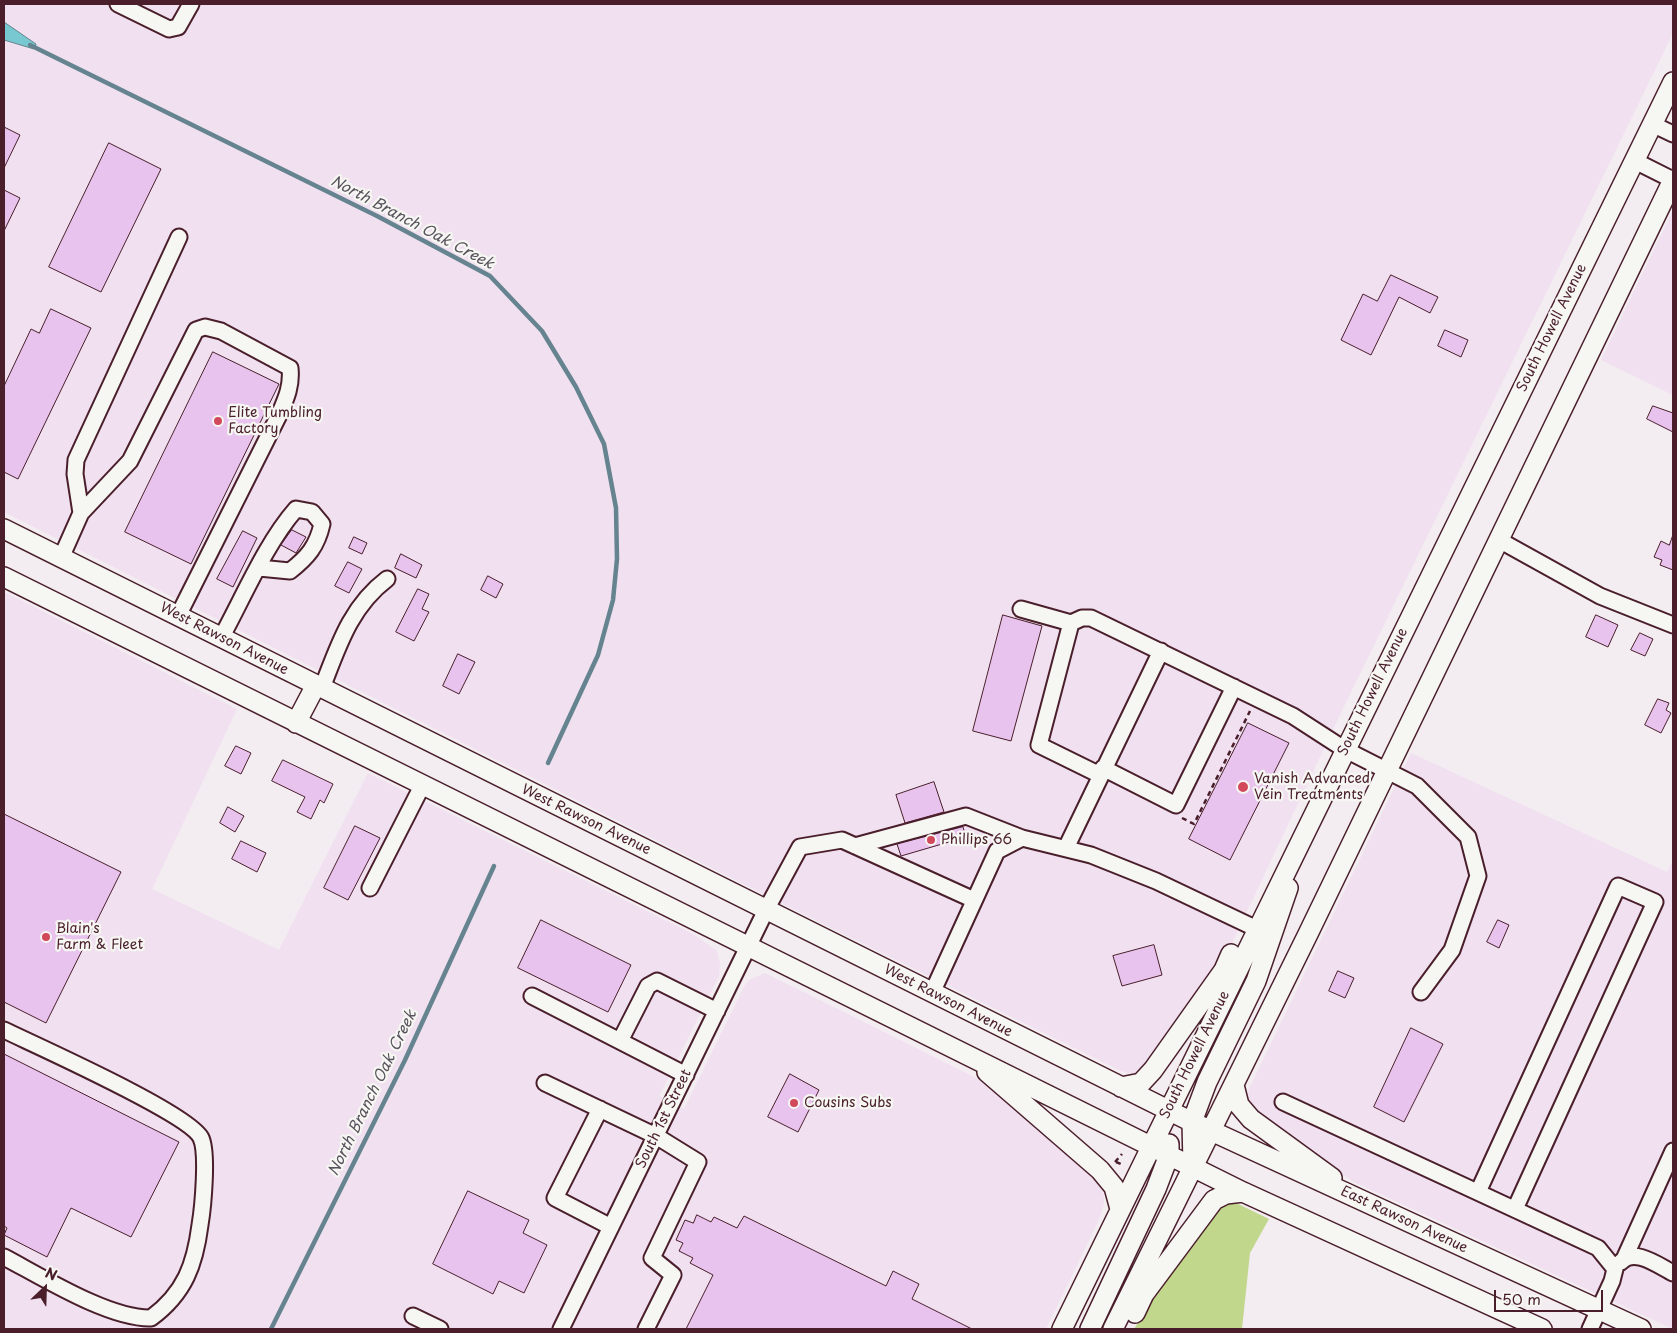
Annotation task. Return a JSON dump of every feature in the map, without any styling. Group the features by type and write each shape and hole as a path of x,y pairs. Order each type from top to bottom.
{"main road":[{"name":"South Howell Avenue","path":"1062,1329 1168,1111 1252,927 1257,903 1291,858 1673,82"},
{"path":"1113,1329 1234,1085 1673,180"},
{"name":"West Rawson Avenue","path":"4,529 1168,1111"},
{"path":"4,576 422,786 1193,1168 1542,1329"},
{"path":"296,723 319,687"},
{"path":"1193,1168 1192,1122 1207,1082 1256,982 1313,814"},
{"path":"1121,1087 1141,1083 1153,1070 1252,927"},
{"path":"967,1055 1100,1170 1114,1187 1120,1209"},
{"path":"1234,1085 1239,1106 1251,1119 1365,1202"},
{"path":"1090,1329 1156,1189 1169,1155 1168,1111"},
{"name":"East Rawson Avenue","path":"1168,1111 1640,1329"},
{"path":"1126,1329 1144,1294 1203,1212 1220,1197 1243,1192"}],"street":[{"path":"118,4 168,29 178,27 191,4"},
{"path":"1652,124 1673,134"},
{"path":"1634,161 1673,180"},
{"path":"81,514 75,474 76,460 179,237"},
{"path":"61,558 81,514 130,461 196,330 205,327 222,331 290,368 288,392 279,415 178,616"},
{"path":"221,638 259,568 284,523 296,509 312,512 322,524 317,543 306,559 290,571 259,568"},
{"path":"1499,540 1600,596 1673,625"},
{"path":"319,687 355,611 370,592 387,579"},
{"path":"1021,609 1072,622 1082,618 1091,618 1292,716 1344,749 1417,786 1468,837 1478,876 1452,950 1421,992"},
{"path":"1072,622 1039,745 1176,805 1234,687"},
{"path":"1066,848 1101,771 1161,651"},
{"path":"370,888 422,786"},
{"path":"855,846 966,816 1022,838 1091,855 1156,881 1252,927"},
{"path":"932,993 997,851 1022,838"},
{"name":"South 1st Street","path":"561,1329 766,910 800,847 842,840 855,846"},
{"path":"855,846 974,900"},
{"path":"1478,1192 1618,886 1654,902 1515,1209"},
{"path":"620,1041 648,986 657,981 717,1011"},
{"path":"532,996 686,1075"},
{"path":"4,1030 168,1110 196,1129 202,1140 204,1168 201,1223 194,1261 176,1295 151,1318 129,1316 109,1310 4,1257"},
{"path":"545,1084 656,1136 698,1162 652,1258 673,1275 646,1329"},
{"path":"1283,1102 1598,1248 1615,1269"},
{"path":"600,1110 555,1198 611,1227"},
{"path":"1590,1329 1615,1269 1625,1257 1673,1151"},
{"path":"1625,1257 1634,1256 1673,1273"},
{"path":"414,1316 440,1329"}],"path":[{"path":"1176,805 1176,815 1194,824 1252,708"},
{"path":"1112,1167 1122,1154"},
{"path":"1116,1162 1120,1164"}],"shaded area":[{"path":"4,4 1673,4 1673,33 1335,725 1224,960 1144,1071 1137,1076 1119,1070 799,912 4,512"},
{"path":"1673,210 1673,395 1601,360"},
{"path":"4,592 237,709 152,889 279,950 368,773 693,934 717,951 720,964 719,976 659,1096 684,1109 745,985 751,979 765,973 982,1081 1053,1140 1099,1182 1104,1195 1104,1204 1098,1222 1046,1329 4,1329"},
{"path":"1411,753 1667,872 1673,860 1673,1329 1352,1181 1254,1113 1247,1101 1249,1089"}],"green space":[{"path":"1225,1202 1234,1202 1269,1219 1250,1253 1242,1329 1134,1329 1197,1231"}],"water":[{"path":"4,22 36,44 34,49 4,40"}],"building":[{"path":"4,127 20,135 4,168"},
{"path":"109,143 161,169 101,292 49,267"},
{"path":"4,190 20,198 4,231"},
{"path":"1391,275 1438,297 1430,313 1399,297 1371,355 1341,340 1363,294 1377,301"},
{"path":"51,309 91,328 18,479 4,472 4,386 31,329 39,333"},
{"path":"1445,330 1468,340 1461,357 1438,346"},
{"path":"213,352 279,384 191,564 125,532"},
{"path":"1653,406 1673,413 1673,432 1647,419"},
{"path":"292,530 306,537 296,553 281,545"},
{"path":"243,531 257,538 233,587 217,579"},
{"path":"1673,535 1673,570 1660,565 1662,560 1654,557 1661,541 1669,545"},
{"path":"354,537 367,543 362,554 349,548"},
{"path":"401,554 422,565 416,578 395,568"},
{"path":"348,562 362,569 349,593 335,586"},
{"path":"488,576 503,584 496,598 481,590"},
{"path":"418,589 429,594 422,609 429,612 414,641 396,632"},
{"path":"1003,615 1042,626 1011,741 973,731"},
{"path":"1596,615 1618,625 1608,647 1586,637"},
{"path":"1640,633 1653,639 1645,656 1631,650"},
{"path":"458,654 475,662 459,694 443,686"},
{"path":"1658,699 1669,703 1666,710 1671,713 1661,733 1645,725"},
{"path":"1248,723 1289,743 1230,860 1189,839"},
{"path":"236,746 251,753 241,774 225,766"},
{"path":"283,760 333,784 324,803 320,800 311,819 297,812 305,797 272,781"},
{"path":"934,782 944,812 905,823 896,795"},
{"path":"228,807 244,816 235,832 220,823"},
{"name":"Blain's Farm & Fleet","path":"4,814 121,872 46,1023 4,1002"},
{"path":"355,826 380,838 348,900 324,888"},
{"name":"Phillips 66","path":"963,827 966,837 901,856 897,844"},
{"path":"241,841 266,853 257,872 232,859"},
{"path":"541,920 631,965 608,1012 518,968"},
{"path":"1498,920 1509,925 1499,948 1487,942"},
{"path":"1154,945 1162,975 1122,986 1113,956"},
{"path":"1338,971 1354,978 1345,998 1329,991"},
{"path":"1411,1028 1443,1044 1404,1122 1374,1107"},
{"path":"4,1054 179,1142 131,1237 71,1208 47,1257 4,1235 7,1228 4,1226"},
{"name":"Cousins Subs","path":"790,1074 819,1090 798,1132 768,1117"},
{"path":"468,1191 529,1220 523,1233 547,1245 524,1293 499,1281 493,1294 433,1264"},
{"path":"697,1215 711,1222 714,1217 737,1228 744,1216 886,1286 893,1271 919,1284 912,1299 972,1329 686,1329 713,1275 690,1263 693,1258 679,1251 683,1243 676,1240 685,1220 693,1223"}],"waterway":[{"name":"North Branch Oak Creek","path":"30,45 377,216 490,276 542,331 576,387 604,444 616,508 617,559 613,600 598,655 548,763"},
{"name":"North Branch Oak Creek","path":"271,1329 405,1060 494,866"}],"place":[{"name":"Elite Tumbling Factory","path":"218,421"},
{"name":"Vanish Advanced Vein Treatments","path":"1243,787"},
{"name":"Phillips 66","path":"931,840"},
{"name":"Blain's Farm & Fleet","path":"46,937"},
{"name":"Cousins Subs","path":"794,1103"}]}
